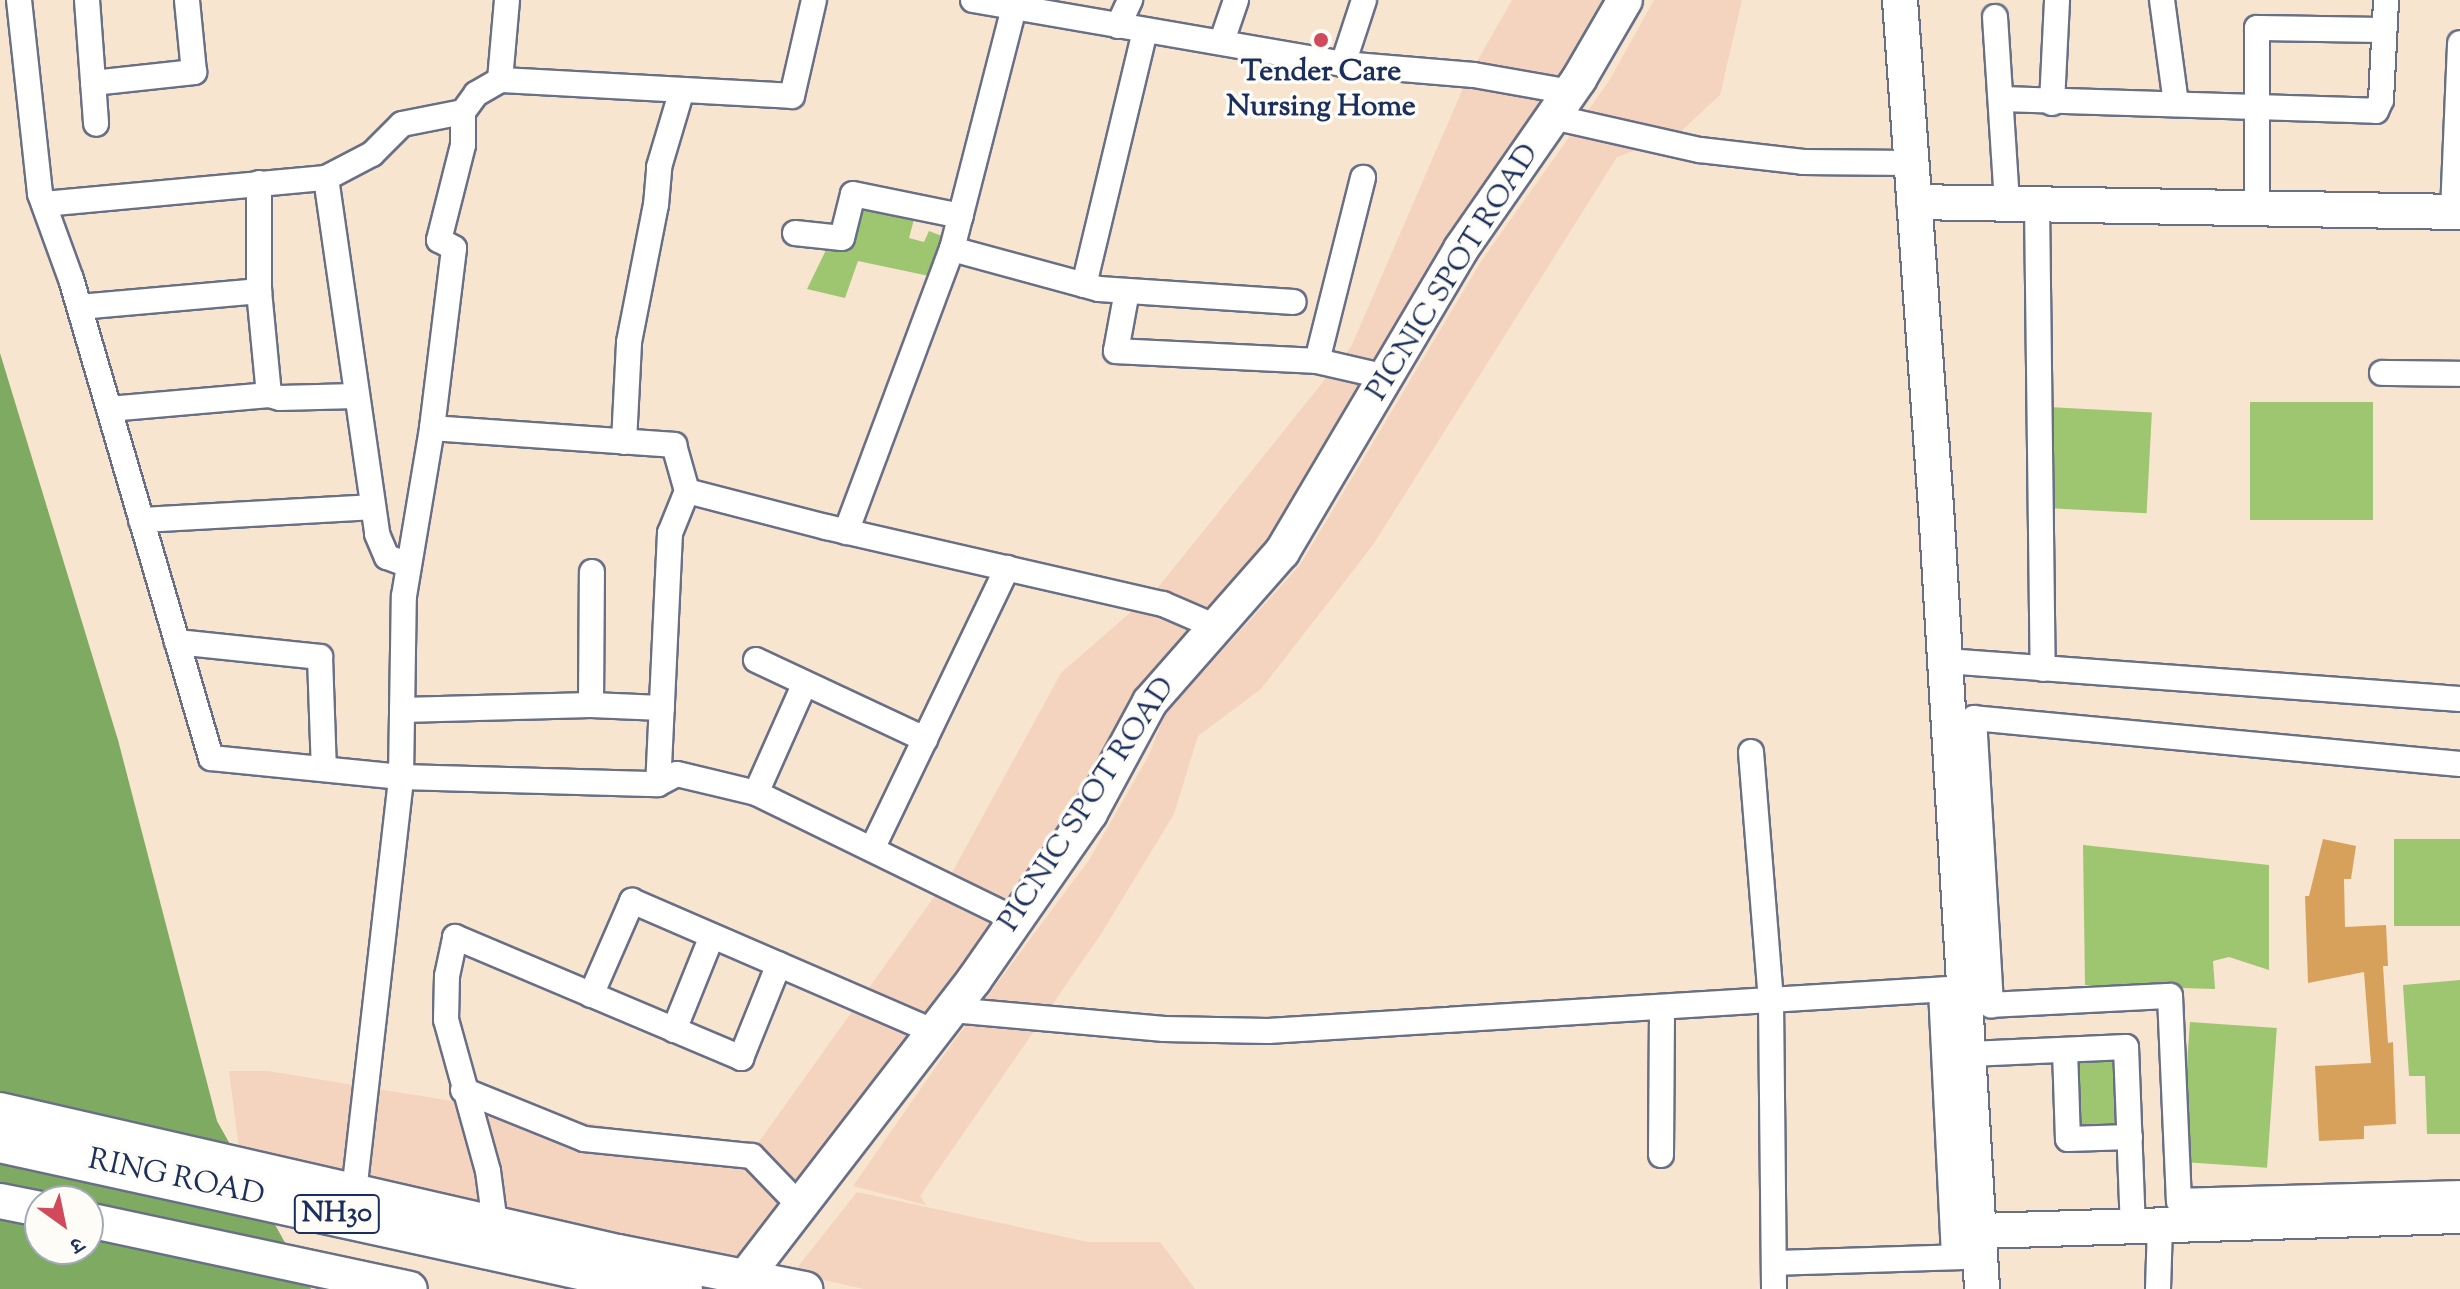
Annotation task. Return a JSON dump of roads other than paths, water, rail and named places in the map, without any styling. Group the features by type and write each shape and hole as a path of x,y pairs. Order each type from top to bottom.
{"highway":[{"name":"RING ROAD","path":"0,1140 680,1289"},
{"name":"RING ROAD","path":"0,1172 545,1289"}],"street":[{"path":"19,0 44,204 80,307 211,758 401,777 658,784 677,774 756,793 1016,920"},
{"path":"87,0 96,124"},
{"path":"93,83 194,72 187,0"},
{"path":"500,80 507,0"},
{"path":"354,1192 401,777 404,596 432,428 454,248 439,240 463,145 463,112 476,94 500,80 792,96 814,0"},
{"path":"973,0 1343,64 1474,75 1700,150 1803,162 1911,163"},
{"path":"1118,26 1130,0"},
{"path":"1222,41 1236,0"},
{"path":"1343,64 1364,0"},
{"name":"PICNIC SPOT ROAD","path":"741,1285 943,1021 1016,920 1090,813 1150,702 1282,552 1461,249 1561,105 1625,0"},
{"path":"1900,0 1946,661 1953,989 1975,1258"},
{"path":"2052,103 2057,0"},
{"path":"2162,0 2176,104"},
{"path":"2001,99 2376,111 2381,100 2386,0"},
{"path":"846,532 952,249 1014,8"},
{"path":"1995,17 2001,99 2022,204 2043,669"},
{"path":"2257,208 2257,28 2384,30"},
{"path":"1084,285 1145,30"},
{"path":"1914,202 2456,212 2460,43"},
{"path":"624,442 629,342 656,205 659,167 682,90"},
{"path":"44,204 326,178 372,154 402,124 463,112"},
{"path":"326,178 377,534 387,557 409,565"},
{"path":"1317,361 1363,178"},
{"path":"259,183 259,291 269,395"},
{"path":"795,233 842,238 853,194 961,216"},
{"path":"952,249 1084,285 1127,291 1294,302"},
{"path":"80,307 259,291"},
{"path":"1127,291 1116,351 1317,361 1387,377"},
{"path":"2382,373 2460,374"},
{"path":"109,409 269,395 280,398 356,396"},
{"path":"432,428 674,445 687,491 670,533 658,784"},
{"path":"687,491 846,532 1163,604 1214,626"},
{"path":"141,520 372,507"},
{"path":"872,849 1007,568"},
{"path":"591,705 592,572"},
{"path":"177,642 320,657 324,769"},
{"path":"756,660 925,739"},
{"path":"1946,661 2460,699"},
{"path":"756,793 805,683"},
{"path":"402,710 591,705 662,708"},
{"path":"2460,764 1974,718 1991,1005 2170,996 2179,1201 2460,1193"},
{"path":"1751,752 1771,1001 1774,1289"},
{"path":"591,995 632,901 779,964 943,1021 1268,1031 1953,989"},
{"path":"674,1030 712,936"},
{"path":"495,1224 488,1171 446,1020 447,976 455,937 741,1058 779,964"},
{"path":"1953,989 1970,1054 1975,1258"},
{"path":"1661,1155 1662,1008"},
{"path":"1970,1054 2126,1047 2130,1137 2158,1289"},
{"path":"2065,1050 2068,1139 2130,1137"},
{"path":"463,1090 584,1139 752,1156 801,1207"},
{"path":"0,1110 495,1224 741,1285 796,1288"},
{"path":"0,1201 24,1206"},
{"path":"1774,1263 1975,1258 2146,1226 2460,1216"},
{"path":"104,1223 410,1289"}],"place":[{"name":"Tender Care Nursing Home","path":"1321,40"}]}
